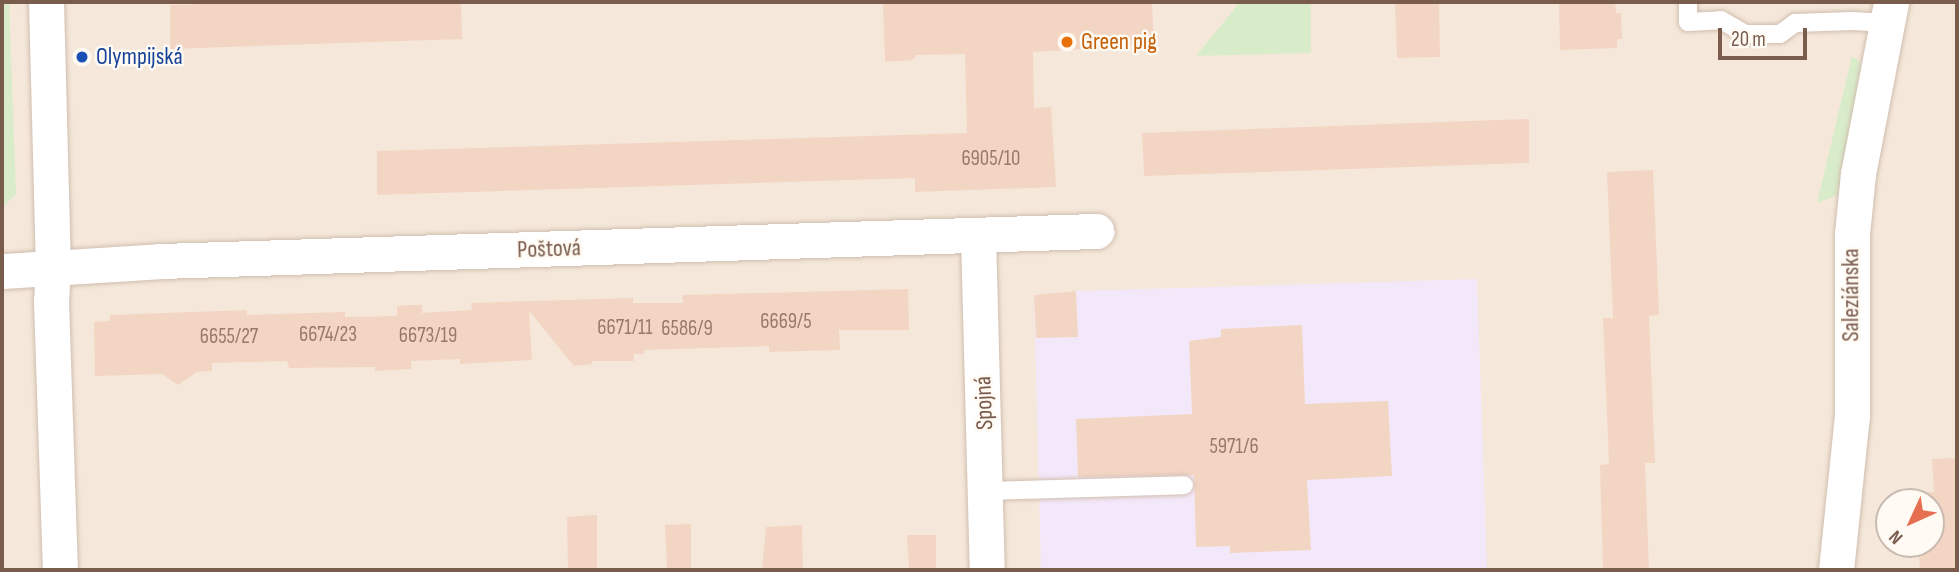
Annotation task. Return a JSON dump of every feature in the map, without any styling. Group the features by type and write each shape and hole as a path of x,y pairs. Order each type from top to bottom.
{"street":[{"path":"46,2 53,265 51,301 60,570"},
{"name":"Saleziánska","path":"1836,570 1852,416 1852,234 1858,174 1893,9"},
{"name":"Poštová","path":"2,271 53,265 1097,231"},
{"name":"Spojná","path":"978,235 987,491 987,570"}],"lane":[{"path":"1688,2 1688,22 1721,20 1745,34 1780,34 1795,23 1893,9"},
{"path":"987,491 1184,485"}],"shaded area":[{"path":"2,2 1957,2 1957,570 2,570"},
{"path":"1477,279 1487,570 1041,570 1034,295 1076,291"}],"green space":[{"path":"2,2 9,2 16,194 2,208"},
{"path":"1240,2 1311,2 1311,53 1196,56"},
{"path":"1852,56 1861,63 1862,73 1840,194 1817,203"}],"building":[{"path":"461,2 462,39 170,49 170,5"},
{"path":"883,2 1152,2 1154,45 1033,52 1034,108 1051,107 1056,187 915,192 915,178 377,195 377,151 967,133 965,54 916,55 913,60 885,62"},
{"path":"1395,2 1439,2 1440,57 1397,58"},
{"path":"1559,2 1615,2 1616,13 1621,13 1622,39 1617,39 1617,48 1560,50"},
{"path":"1529,119 1529,163 1144,176 1142,133"},
{"path":"1653,170 1659,315 1649,316 1655,463 1645,463 1649,570 1603,570 1600,465 1609,464 1603,318 1613,318 1607,172"},
{"path":"908,289 909,330 839,330 840,350 769,352 769,346 644,350 644,354 634,354 634,361 592,361 592,364 574,366 529,311 532,360 460,364 460,359 411,361 411,369 375,371 375,367 289,368 287,361 212,363 212,371 197,372 178,385 162,374 95,376 94,322 110,321 110,315 247,310 247,315 345,312 345,317 397,316 397,306 409,305 422,305 422,313 472,310 471,303 633,298 633,303 683,303 682,295"},
{"path":"1076,291 1078,337 1036,338 1034,295"},
{"path":"1302,325 1305,404 1388,401 1392,476 1307,480 1311,550 1230,553 1230,546 1196,547 1194,475 1078,477 1076,419 1192,414 1189,341 1221,337 1221,329"},
{"path":"1957,458 1957,570 1920,570 1919,558 1945,558 1945,488 1934,488 1932,459"},
{"path":"597,515 597,570 568,570 567,517"},
{"path":"691,524 691,570 667,570 665,525"},
{"path":"802,525 803,570 762,570 766,527"},
{"path":"907,535 936,535 936,570 909,570"}],"place":[{"name":"Green pig","path":"1067,42"},
{"name":"Olympijská","path":"82,57"}]}
